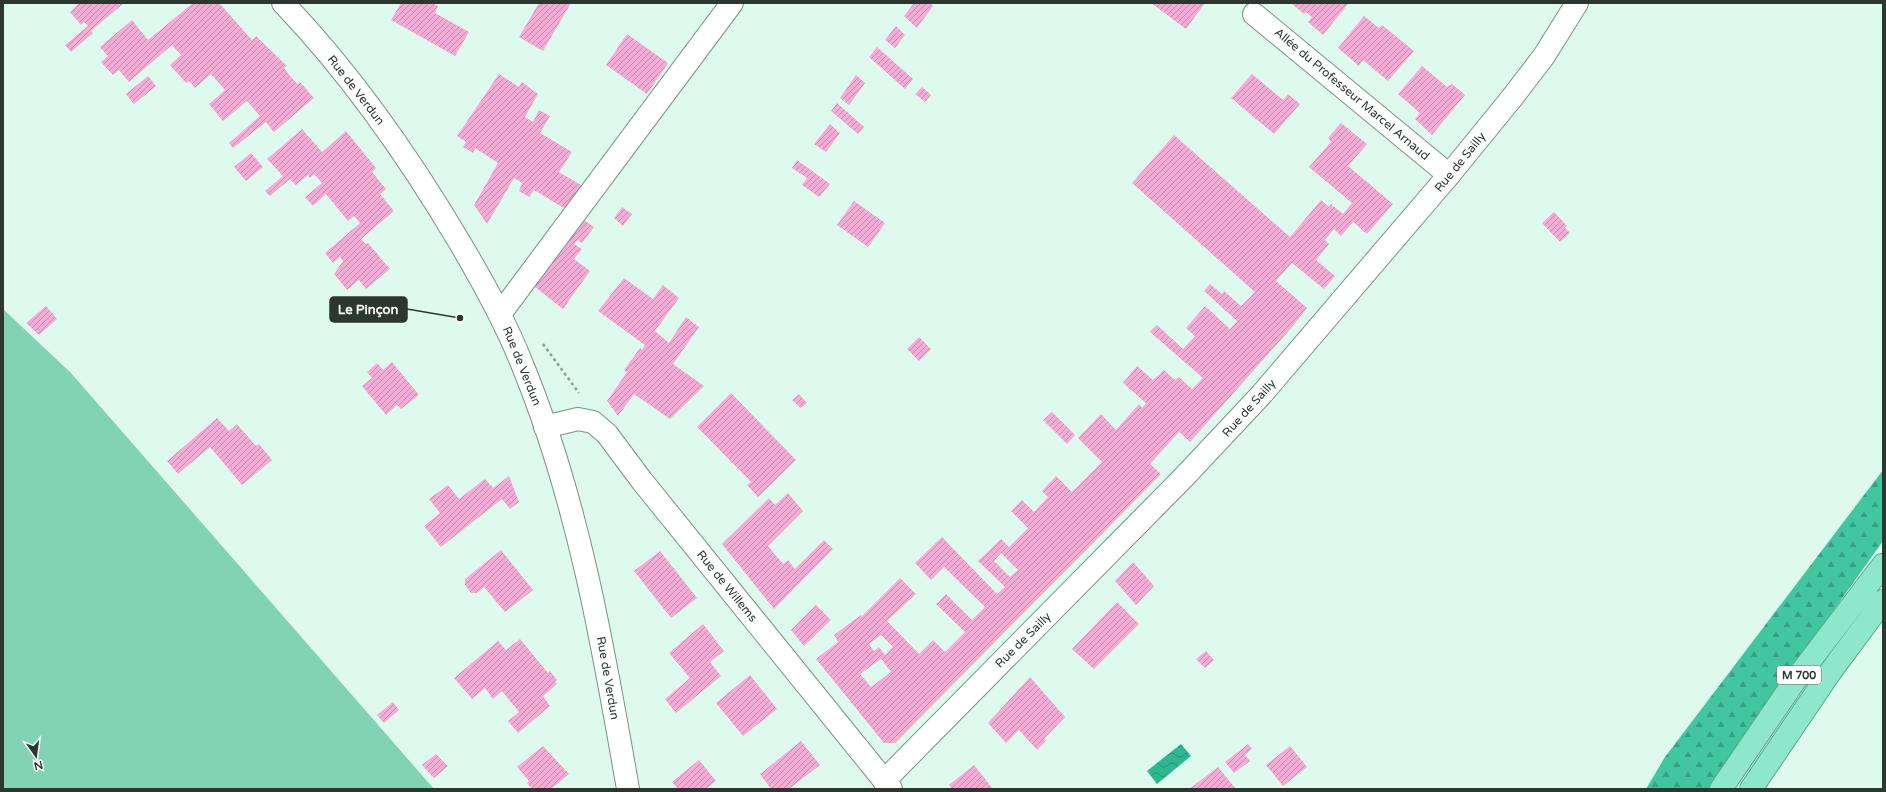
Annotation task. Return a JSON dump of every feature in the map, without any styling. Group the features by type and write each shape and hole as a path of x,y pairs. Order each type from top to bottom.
{"highway":[{"name":"M 700","path":"1721,789 1796,679 1883,565"},
{"name":"M 700","path":"1751,789 1831,670 1883,600"}],"street":[{"name":"Rue de Verdun","path":"283,3 340,68 384,125 444,217 500,314 523,365 546,427 564,483 585,562 596,610 628,789"},
{"path":"500,314 732,3"},
{"name":"Rue de Sailly","path":"888,785 1261,395 1449,175 1544,56 1577,3"},
{"name":"Allée du Professeur Marcel Arnaud","path":"1254,14 1449,175"},
{"path":"546,427 578,419 593,422"},
{"name":"Rue de Willems","path":"593,422 607,434 647,487 888,785"}],"path":[{"path":"542,343 579,393 593,422"}],"shaded area":[{"path":"3,309 71,373 434,789 3,789"}],"green space":[{"path":"1883,470 1883,541 1828,618 1711,789 1646,789 1665,757"}],"water":[{"path":"1181,744 1191,756 1157,784 1147,771"}],"building":[{"path":"79,3 124,3 91,31 93,33 71,52 65,45 88,26 84,22 81,25 70,12"},
{"path":"193,3 220,4 252,40 256,36 287,66 284,68 291,77 297,84 300,82 314,98 274,132 266,122 233,148 229,143 260,116 247,101 223,121 209,104 225,90 211,74 195,88 189,81 186,83 170,65 181,55 172,45 129,82 119,70 113,75 101,62 108,56 100,47 132,20 148,40"},
{"path":"401,3 432,3 438,6 435,13 469,32 455,56 391,20"},
{"path":"539,3 571,3 543,51 519,37"},
{"path":"914,3 930,3 933,6 917,28 904,16"},
{"path":"1151,3 1205,3 1186,29"},
{"path":"1291,3 1349,3 1323,35 1308,22 1312,17 1306,12 1304,14"},
{"path":"1364,16 1379,28 1382,25 1414,51 1388,81 1363,60 1359,66 1338,48"},
{"path":"896,26 905,35 895,48 885,40"},
{"path":"627,34 668,63 647,94 606,65"},
{"path":"877,47 913,79 905,89 869,57"},
{"path":"1422,66 1447,87 1452,84 1465,95 1432,135 1415,119 1420,113 1398,94"},
{"path":"499,74 519,87 522,82 538,94 525,117 533,122 539,110 550,116 540,133 572,152 559,172 586,188 569,211 534,190 529,197 519,191 522,183 514,178 487,224 474,205 498,163 475,148 473,153 463,147 466,142 457,136"},
{"path":"1252,74 1283,100 1288,94 1300,104 1274,134 1231,98"},
{"path":"856,75 865,83 849,105 840,98"},
{"path":"148,76 156,86 134,104 126,94"},
{"path":"922,87 931,95 925,102 915,94"},
{"path":"837,103 864,127 858,134 831,111"},
{"path":"1341,123 1367,144 1348,166 1393,204 1367,234 1353,222 1341,236 1334,229 1325,240 1329,244 1316,260 1335,276 1324,289 1292,263 1276,281 1307,308 1293,326 1190,442 1179,432 1150,464 1161,474 895,743 884,743 816,659 838,642 834,635 861,615 862,616 900,578 916,594 887,621 919,654 933,640 945,652 965,632 936,604 946,594 972,620 985,607 944,567 931,580 915,563 942,537 997,594 1005,587 978,561 1001,539 1009,547 1028,528 1011,511 1022,500 1034,512 1048,497 1042,491 1056,476 1072,492 1102,462 1078,438 1101,414 1116,430 1139,404 1142,408 1146,403 1123,383 1137,366 1153,380 1164,370 1175,380 1179,377 1192,389 1203,378 1150,332 1157,325 1183,349 1195,336 1186,328 1205,306 1230,329 1237,321 1204,291 1210,284 1222,294 1224,291 1241,306 1255,292 1132,183 1174,135 1290,237 1321,200 1329,207 1331,204 1343,214 1352,203 1309,167 1331,142 1328,138","holes":["1001,553 1018,570 1010,577 994,561","881,635 893,647 885,655 879,647 874,651 869,644","881,659 891,672 871,687 860,674"]},
{"path":"830,124 840,133 826,152 814,144"},
{"path":"302,129 322,152 346,131 376,168 372,172 386,189 380,194 394,211 361,239 366,244 368,243 390,269 366,289 359,280 347,290 334,274 343,261 340,257 333,263 325,253 360,223 354,216 348,221 326,194 313,206 305,197 322,183 314,174 310,178 308,175 296,185 290,179 270,196 265,191 283,176 267,159"},
{"path":"251,153 263,167 246,181 234,167"},
{"path":"797,160 830,184 819,197 802,185 807,178 792,168"},
{"path":"854,201 885,223 868,247 837,225"},
{"path":"622,207 632,214 623,226 614,218"},
{"path":"1554,212 1567,226 1565,228 1570,233 1560,242 1542,223"},
{"path":"584,220 594,227 582,243 578,240 574,244 582,249 574,259 590,271 563,309 535,287"},
{"path":"624,278 653,299 663,285 679,298 655,331 669,343 686,317 699,327 673,364 704,386 670,419 634,394 618,416 607,401 627,372 624,370 640,348 642,350 645,345 598,311"},
{"path":"46,306 57,319 39,335 26,323"},
{"path":"919,337 931,349 919,361 907,349"},
{"path":"392,362 419,395 401,409 397,405 386,415 362,386 372,378 367,372 377,363 383,370"},
{"path":"731,393 796,460 758,497 747,485 751,482 697,427"},
{"path":"799,394 807,403 801,408 792,400"},
{"path":"1052,412 1075,435 1067,444 1043,420"},
{"path":"217,418 229,431 237,424 256,446 259,444 272,460 242,485 210,447 178,474 167,461"},
{"path":"509,476 519,502 510,509 502,499 441,547 424,526 440,513 429,499 448,485 459,499 485,479 493,488"},
{"path":"788,493 803,511 768,546 783,564 788,560 795,569 824,540 833,549 774,609 722,544 769,498 775,505"},
{"path":"501,550 533,590 505,612 484,587 477,593 471,593 465,585 465,579"},
{"path":"660,551 697,598 671,618 634,571"},
{"path":"1133,562 1154,586 1136,605 1115,581"},
{"path":"1117,602 1139,624 1094,669 1072,649"},
{"path":"816,605 831,620 804,646 791,630"},
{"path":"703,624 724,651 710,662 721,676 676,713 665,699 690,678 669,653"},
{"path":"520,639 548,673 550,671 557,680 555,681 557,684 543,696 550,706 518,733 508,721 519,712 502,691 493,699 485,688 472,699 454,678 498,641 506,650"},
{"path":"1206,651 1214,660 1205,668 1196,659"},
{"path":"750,675 777,709 743,736 716,703"},
{"path":"1030,677 1065,717 1044,739 1046,741 1037,750 1019,730 1006,743 988,723"},
{"path":"393,702 399,710 384,723 377,715"},
{"path":"801,741 820,765 789,789 771,789 760,774"},
{"path":"1248,744 1252,749 1245,755 1250,761 1234,773 1225,762"},
{"path":"543,746 569,774 551,789 532,789 527,783 529,781 517,767"},
{"path":"1290,746 1307,767 1283,786 1266,765"},
{"path":"436,754 448,766 434,778 422,765"},
{"path":"699,760 716,781 706,789 678,789 672,782"},
{"path":"974,765 993,789 952,789 949,785"},
{"path":"1218,767 1236,789 1189,789"}],"place":[{"name":"Le Pinçon","path":"460,318"}]}
